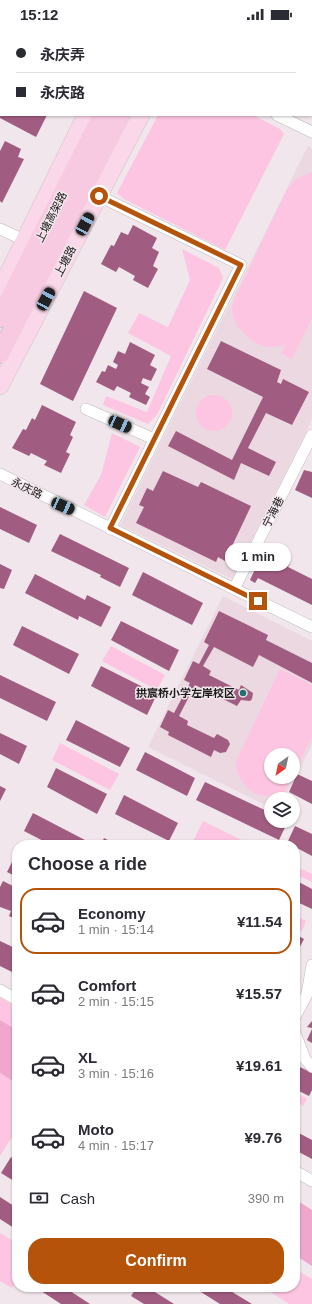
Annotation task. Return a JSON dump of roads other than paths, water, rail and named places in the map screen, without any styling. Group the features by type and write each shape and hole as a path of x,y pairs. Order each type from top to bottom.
{"highway":[{"name":"上塘高架路","path":"0,318 101,116"},
{"name":"上塘高架路","path":"0,354 120,116"}],"main road":[{"path":"0,290 86,116"},
{"name":"上塘路","path":"0,386 140,116"}],"street":[{"path":"279,116 312,132"},
{"path":"99,196 241,265 110,529"},
{"path":"0,229 24,240"},
{"path":"176,395 186,401"},
{"path":"86,409 154,439"},
{"name":"宁海巷","path":"234,589 312,435"},
{"name":"永庆路","path":"0,474 312,627"},
{"path":"300,1008 307,994 312,965"},
{"path":"0,990 12,997"},
{"path":"300,1046 305,1059 312,1067"},
{"path":"300,1174 312,1181"}],"place":[{"name":"拱宸桥小学左岸校区","path":"243,693"}]}
